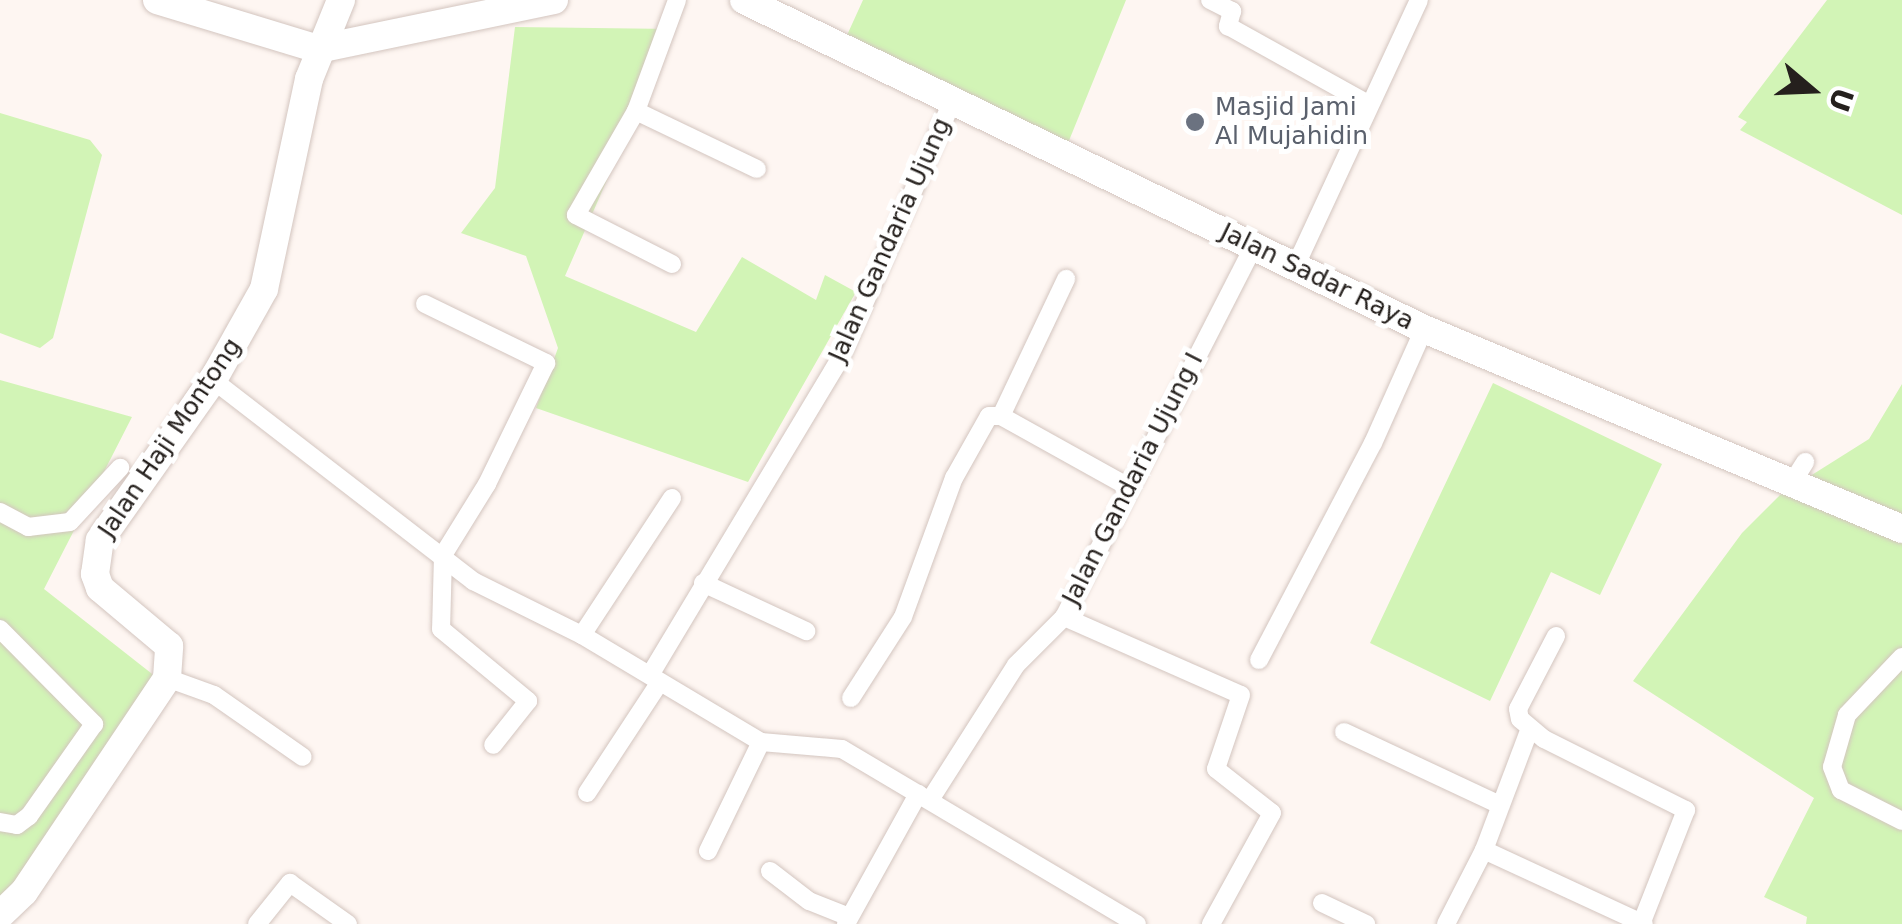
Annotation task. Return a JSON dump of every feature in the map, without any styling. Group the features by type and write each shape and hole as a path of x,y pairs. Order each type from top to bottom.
{"street":[{"name":"Jalan Haji Montong","path":"167,678 173,652 100,588 96,560 100,540 213,380 264,290 318,49 342,0"},
{"path":"162,1 318,49 554,0"},
{"path":"672,264 576,215 636,110 677,0"},
{"name":"Jalan Sadar Raya","path":"744,0 1424,329 1799,473 1902,529"},
{"path":"1210,0 1232,11 1228,26 1368,104"},
{"path":"1296,266 1368,104 1420,0"},
{"name":"Jalan Gandaria Ujung","path":"587,793 654,680 704,583 841,357 952,102"},
{"path":"636,110 757,169"},
{"name":"Jalan Gandaria Ujung I","path":"848,921 924,797 1016,666 1064,617 1127,486 1254,246"},
{"path":"1001,416 1066,279"},
{"path":"424,304 546,364 487,484 443,555 441,629 528,701 493,745"},
{"path":"1259,660 1373,443 1424,329"},
{"path":"213,380 510,604 582,635 761,742 831,744 1126,921"},
{"path":"851,698 903,617 969,443 988,416 1001,416 1127,486"},
{"path":"0,512 28,528 70,522 86,512 120,468"},
{"path":"582,635 672,498"},
{"path":"704,583 806,631"},
{"path":"1064,617 1242,696 1216,769 1272,813 1211,924"},
{"path":"0,630 94,724 29,816 16,825 0,822"},
{"path":"1484,850 1642,924 1684,823 1683,805 1530,728 1518,709 1556,636"},
{"path":"1902,657 1846,715 1832,767 1841,790 1902,821"},
{"path":"0,915 24,892 167,678 214,695 303,758"},
{"path":"1446,924 1484,850 1498,804 1530,728"},
{"path":"1344,732 1498,804"},
{"path":"708,851 761,742"},
{"path":"770,870 809,901 848,921"},
{"path":"257,924 290,882 348,924"},
{"path":"1322,903 1366,924"}],"green space":[{"path":"863,0 1126,0 1066,148 843,44"},
{"path":"1827,0 1902,0 1902,215 1740,130 1747,122 1738,117"},
{"path":"515,27 673,29 565,276 696,332 742,257 816,300 825,275 856,292 748,482 536,408 558,348 526,256 461,233 495,188"},
{"path":"0,113 90,140 102,155 53,338 40,348 0,333"},
{"path":"0,380 132,417 44,589 156,677 13,897 0,899"},
{"path":"1493,383 1662,464 1600,595 1551,572 1490,701 1370,643"},
{"path":"1902,384 1902,924 1806,924 1807,917 1764,897 1814,798 1633,681 1742,533 1780,495 1869,439"}],"place":[{"name":"Masjid Jami Al Mujahidin","path":"1195,122"}]}
